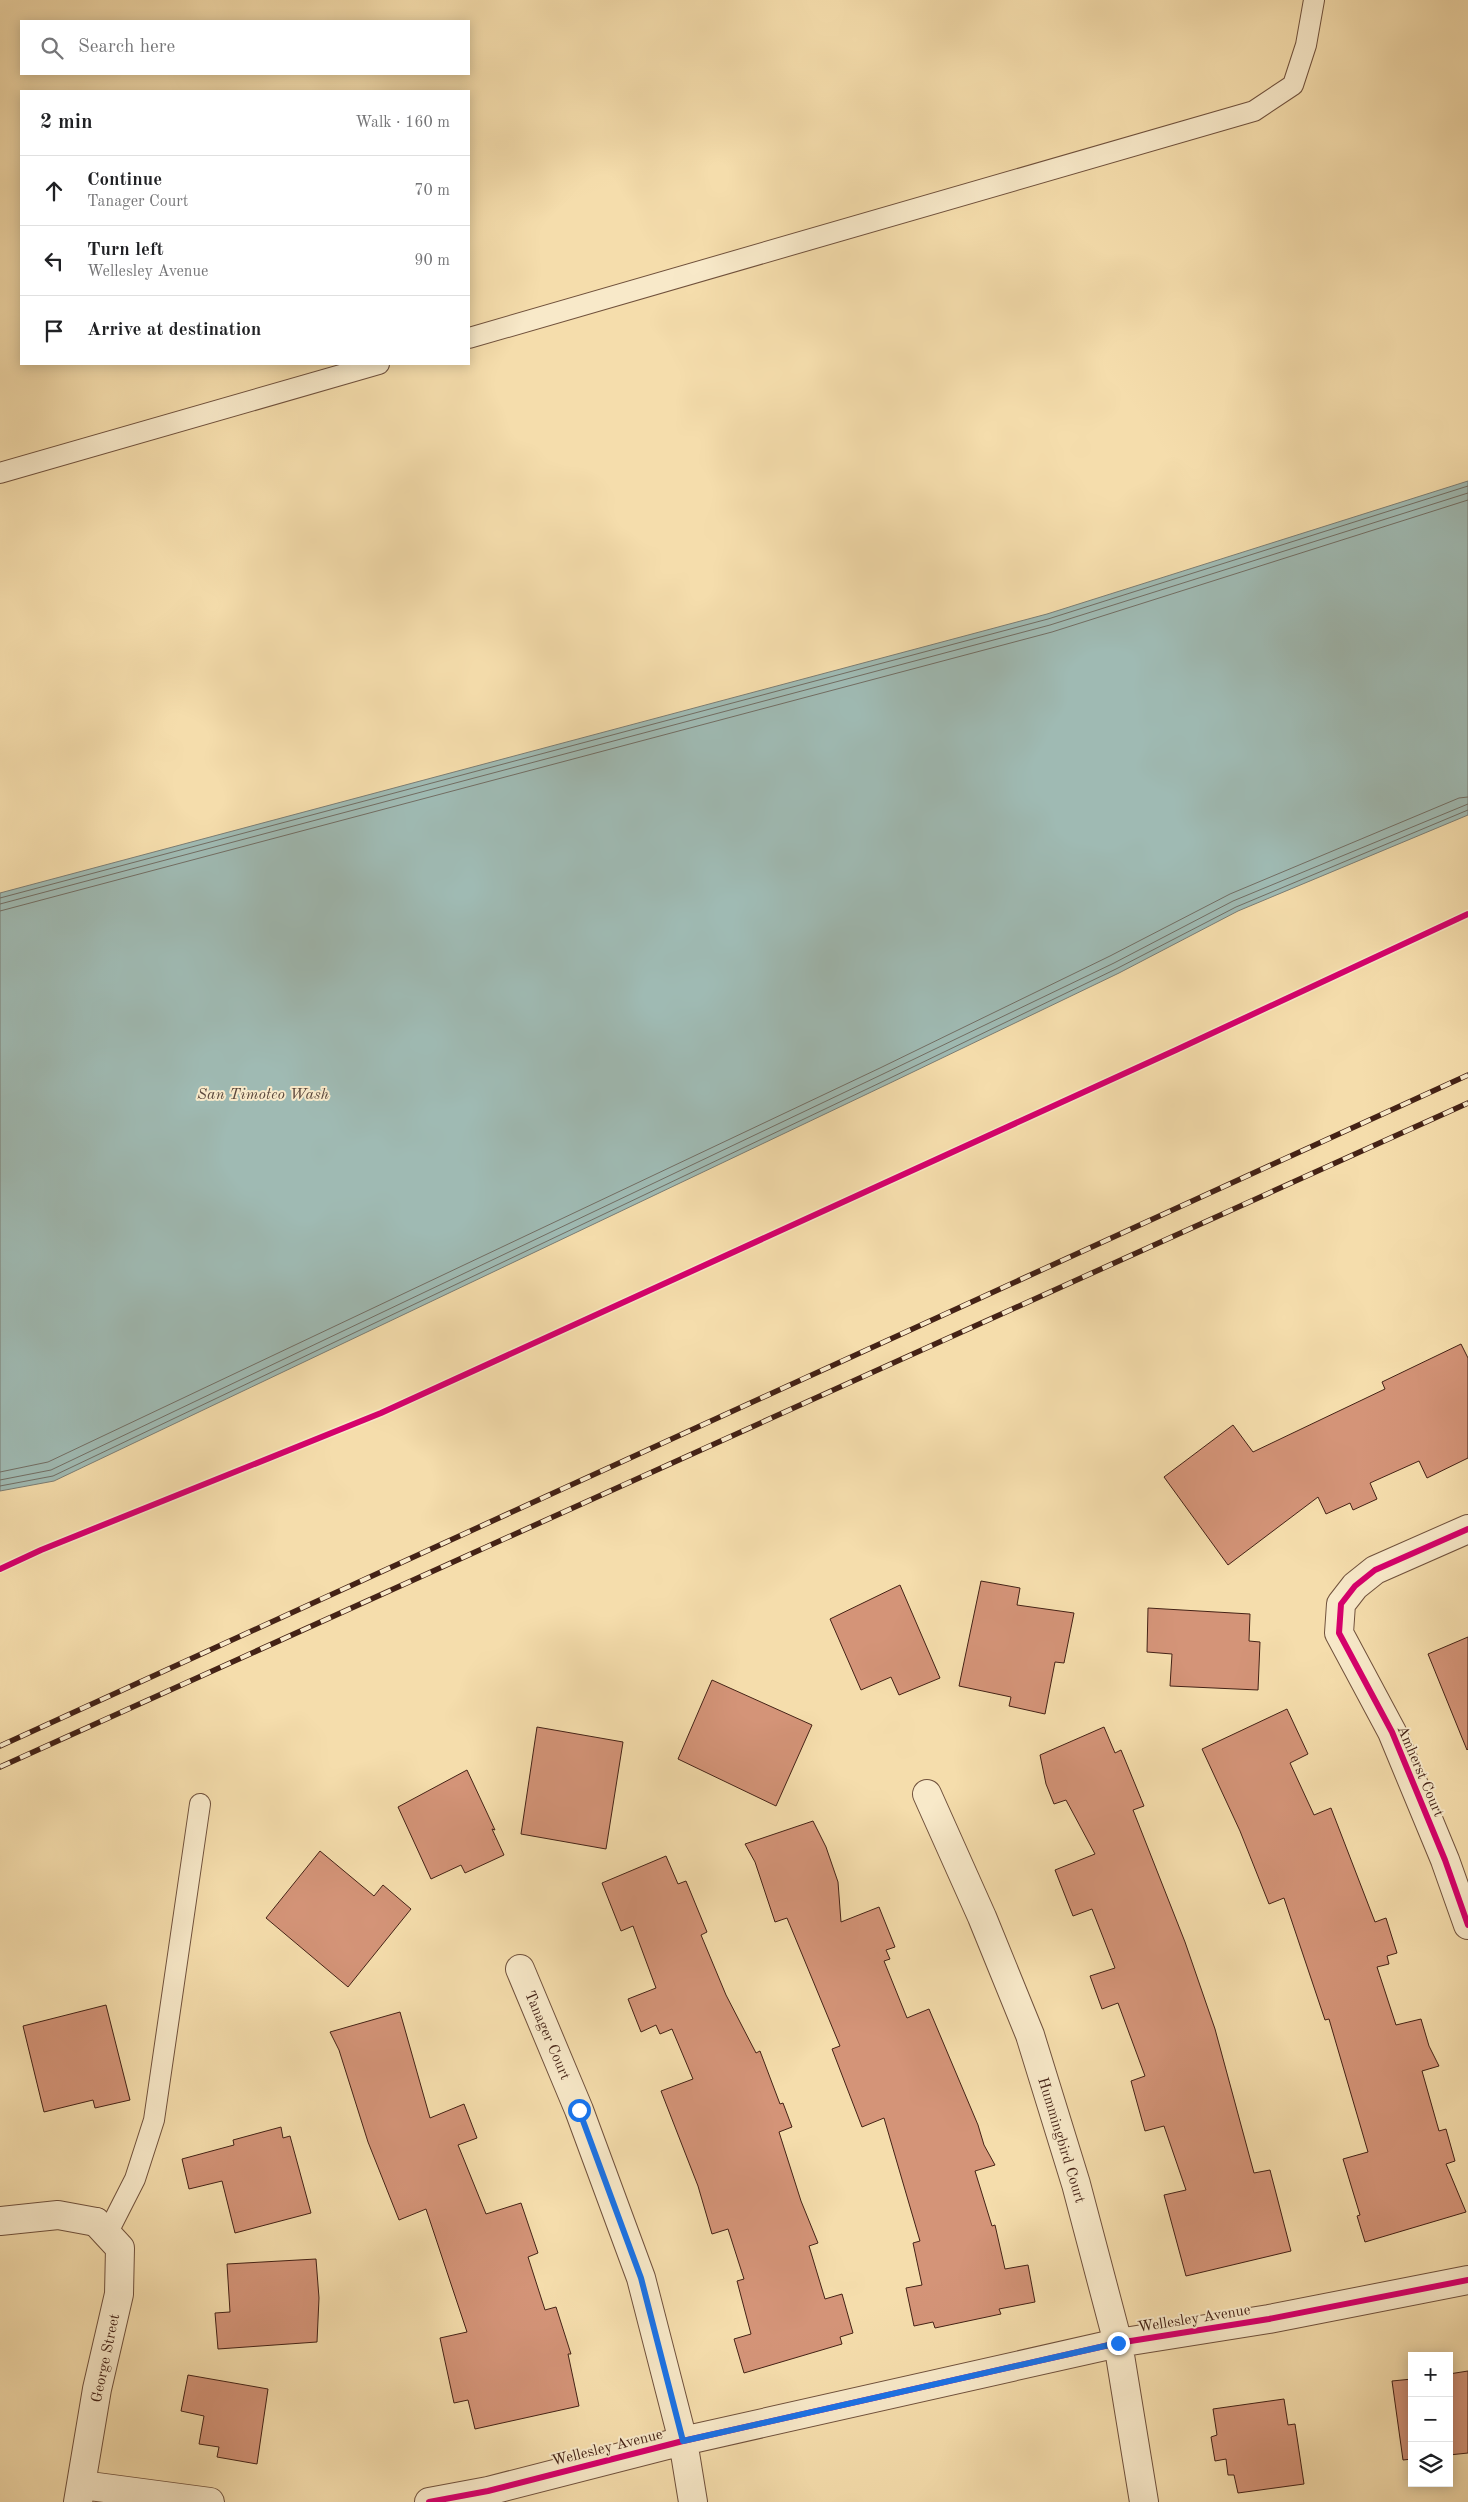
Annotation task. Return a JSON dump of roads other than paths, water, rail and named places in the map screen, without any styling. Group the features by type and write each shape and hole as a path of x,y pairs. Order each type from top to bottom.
{"street":[{"name":"Amherst Court","path":"1468,1529 1375,1570 1355,1586 1341,1604 1339,1632 1392,1732 1445,1860 1468,1925"},
{"name":"Hummingbird Court","path":"927,1794 982,1917 1030,2035 1076,2184 1118,2343 1144,2502"},
{"name":"Tanager Court","path":"520,1969 579,2110 641,2278 683,2441 693,2502"},
{"path":"0,2222 58,2215 101,2228"},
{"name":"George Street","path":"80,2493 97,2389 119,2294 120,2248 101,2228"},
{"name":"Wellesley Avenue","path":"429,2502 488,2491 683,2441 1118,2343 1269,2319 1468,2280"},
{"path":"80,2493 210,2502"}],"lane":[{"path":"470,338 1254,111 1293,85 1306,45 1314,0"},
{"path":"0,473 376,365"},
{"path":"101,2228 135,2179 154,2120 200,1804"}],"water":[{"name":"San Timoteo Wash","path":"1468,481 1468,815 1238,911 1119,973 54,1481 0,1491 0,893 1047,614"}],"railway":[{"path":"0,1746 1468,1075"},
{"path":"0,1767 1468,1103"}]}
